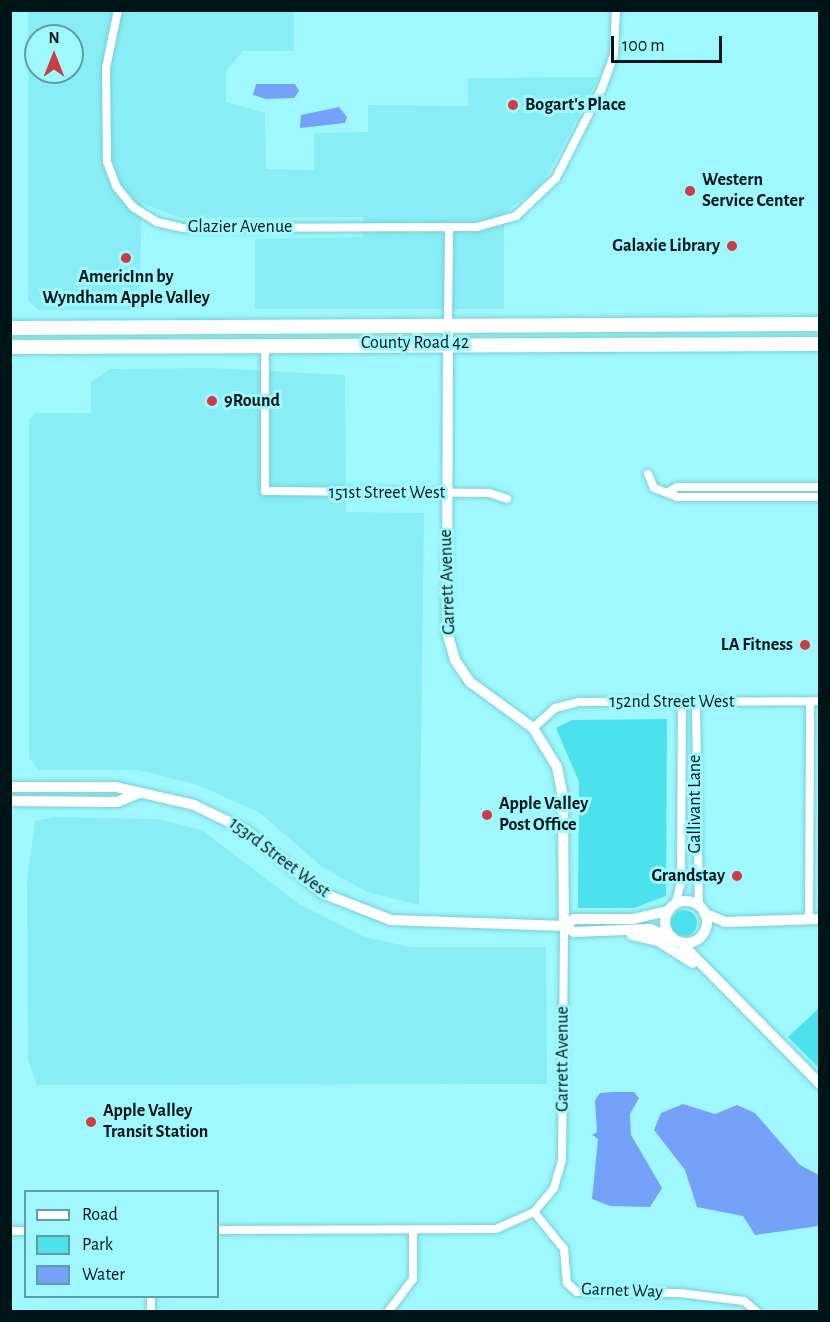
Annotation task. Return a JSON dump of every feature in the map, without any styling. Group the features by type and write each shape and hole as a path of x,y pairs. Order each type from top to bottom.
{"highway":[{"name":"County Road 42","path":"10,328 819,324"},
{"name":"County Road 42","path":"10,347 265,343 819,344"}],"street":[{"name":"Glazier Avenue","path":"118,10 106,68 107,162 116,186 133,207 157,222 184,228 449,227"},
{"path":"449,227 505,221 546,190 609,74 616,10"},
{"name":"Garrett Avenue","path":"219,1230 496,1229 534,1212 554,1188 562,1160 564,926 562,783 550,752 533,728 476,689 452,651 446,624 449,227"},
{"name":"151st Street West","path":"265,343 266,491 489,493 507,499"},
{"path":"648,474 654,488 676,497 819,497"},
{"path":"668,492 676,487 819,487"},
{"path":"701,910 725,922 814,919 815,701"},
{"name":"152nd Street West","path":"533,728 551,710 569,703 815,701"},
{"name":"Gallivant Lane","path":"672,908 681,883 682,702"},
{"name":"Gallivant Lane","path":"696,702 701,910"},
{"name":"153rd Street West","path":"10,788 116,787 222,817 322,893 374,916 433,925 564,926 574,932 617,933 650,929 676,940"},
{"path":"10,801 117,802 137,794"},
{"path":"672,908 665,922 676,940 819,1084"},
{"name":"153rd Street West","path":"564,926 574,919 633,919 672,908 701,910"},
{"path":"676,940 704,932 701,910"},
{"path":"617,933 658,941 714,978"},
{"name":"Garnet Way","path":"534,1212 564,1249 567,1282 577,1292 680,1293 744,1301 757,1311"},
{"path":"388,1311 413,1279 413,1230"}],"shaded area":[{"path":"28,11 294,11 294,51 243,51 226,71 226,102 265,113 266,169 314,170 314,133 368,132 368,105 468,106 468,78 599,77 549,172 537,189 504,213 504,309 255,309 255,239 363,237 363,217 181,218 142,203 139,310 39,310 28,301 28,84 84,84 84,24 28,24"},
{"path":"212,368 345,375 346,512 424,513 419,905 367,892 321,866 260,813 198,785 138,770 39,770 29,758 29,420 36,413 91,413 91,382 110,369"},
{"path":"55,817 157,819 202,830 299,904 365,937 410,947 546,947 547,1084 37,1085 28,1059 27,880 35,821"}],"green space":[{"path":"667,719 666,896 634,908 578,908 579,782 556,728 572,720"},
{"path":"684,910 693,914 697,923 693,932 684,936 675,932 671,923 675,914"},
{"path":"819,1008 819,1068 788,1037"}],"water":[{"path":"256,84 295,84 299,91 294,98 266,99 253,95"},
{"path":"339,107 347,117 345,123 300,128 301,115"},
{"path":"634,1092 639,1098 630,1114 631,1135 662,1188 650,1207 610,1206 592,1199 598,1139 592,1135 597,1132 595,1100 600,1093"},
{"path":"683,1104 715,1114 737,1105 755,1113 800,1165 819,1175 819,1226 755,1235 743,1216 697,1207 685,1170 654,1130 661,1113"}],"place":[{"name":"Bogart's Place","path":"513,105"},
{"name":"Western Service Center","path":"690,191"},
{"name":"Galaxie Library","path":"732,246"},
{"name":"AmericInn by Wyndham Apple Valley","path":"126,258"},
{"name":"9Round","path":"212,401"},
{"name":"LA Fitness","path":"805,645"},
{"name":"Apple Valley Post Office","path":"487,815"},
{"name":"Grandstay","path":"737,876"},
{"name":"Apple Valley Transit Station","path":"91,1122"}]}
